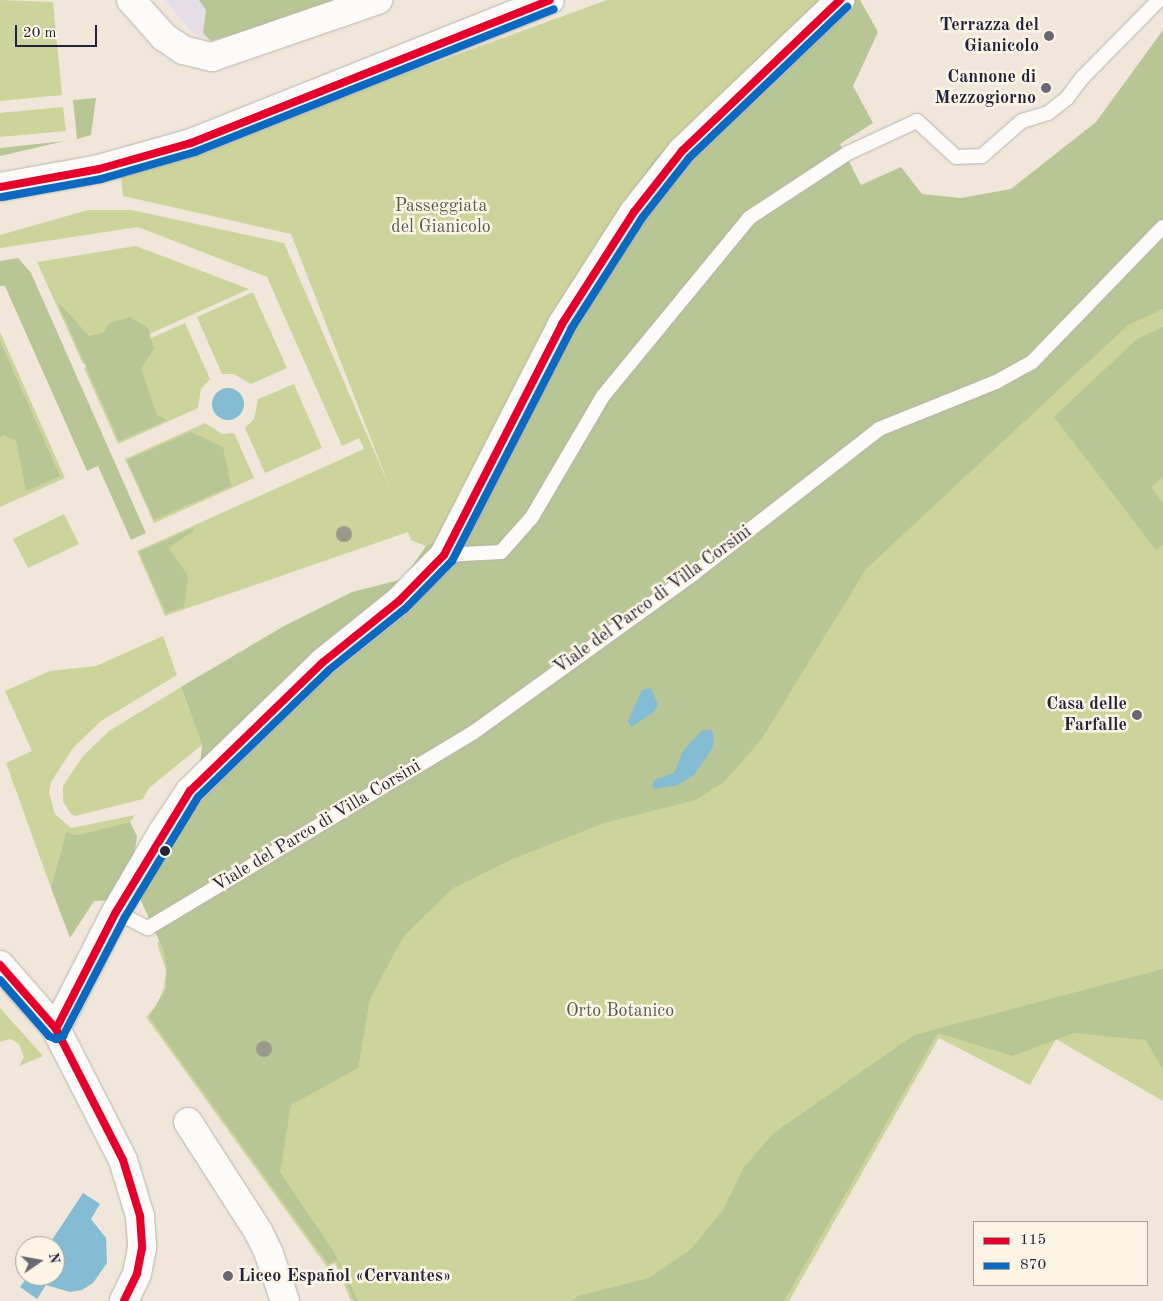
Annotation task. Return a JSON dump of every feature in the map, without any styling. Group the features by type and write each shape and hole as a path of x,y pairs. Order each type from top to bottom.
{"street":[{"path":"131,0 164,37 183,50 212,57 378,0"},
{"path":"0,187 98,169 191,144 550,0"},
{"path":"56,1029 116,912 162,833 197,783 322,663 399,601 444,555 562,324 634,212 682,151 840,0"},
{"path":"0,965 56,1029 104,1119 123,1160 136,1200 141,1232 140,1262 124,1301"},
{"path":"188,1122 258,1231 270,1254 285,1301"}],"lane":[{"path":"444,555 501,552 532,517 603,396 749,218 848,153 917,122 956,158 982,156 1022,121 1048,113 1067,98 1089,70 1159,0"},
{"name":"Viale del Parco di Villa Corsini","path":"116,912 148,928 474,732 693,574 879,429 996,382 1032,362 1163,228"}],"shaded area":[{"path":"165,0 350,0 271,29 209,41 191,31"}],"green space":[{"path":"0,0 53,2 62,95 0,101"},
{"path":"199,0 341,0 303,15 211,41 203,33 206,10"},
{"name":"Passeggiata del Gianicolo","path":"607,0 818,0 655,158 446,535 426,546 411,540 408,532 165,616 137,551 364,449 359,438 342,446 267,277 138,227 0,248 0,235 88,210 132,210 284,243 390,488 291,234 123,196 121,177"},
{"path":"818,0 860,0 878,32 853,86 873,123 840,144 861,185 901,167 922,194 961,198 1011,189 1096,122 1163,30 1163,309 1128,325 866,569 761,740 724,782 696,800 604,823 515,858 453,888 403,937 370,999 358,1068 291,1105 280,1172 334,1252 358,1301 354,1301 337,1261 328,1264 149,1017 166,988 167,970 164,952 139,896 197,797 202,745 181,687 284,626 352,592 403,579 426,546 446,535 551,318 655,158"},
{"path":"96,98 91,135 77,139 73,100"},
{"path":"63,107 66,131 0,137 0,113"},
{"path":"65,141 0,156 0,148"},
{"path":"136,246 249,289 83,364 37,262"},
{"path":"18,258 31,273 146,533 131,540 98,466 87,471 5,286 0,286 0,261"},
{"name":"Orto Botanico","path":"1163,271 1163,1101 1056,1039 1030,1085 939,1038 789,1301 351,1301 335,1263 327,1267 146,1017 157,1005 164,988 166,970 157,943 489,752"},
{"path":"253,292 287,368 251,384 234,374 222,374 197,317"},
{"path":"57,301 89,336 103,333 109,323 130,317 148,328 154,349 141,369 157,415 167,420 119,441"},
{"path":"185,323 210,379 201,389 198,408 118,444 84,368"},
{"path":"1163,327 1163,477 1151,487 1163,503 1163,545 1156,550 1054,417 1137,339"},
{"path":"0,332 65,478 0,507"},
{"path":"0,341 60,476 26,491 16,440 2,435 0,439"},
{"path":"294,384 322,448 265,473 245,428 254,419 258,399"},
{"path":"205,423 222,434 234,433 254,478 154,523 125,459"},
{"path":"191,432 223,447 231,486 154,520 127,460"},
{"path":"64,514 79,544 28,568 13,539"},
{"path":"193,528 193,531 169,548 188,576 184,607 166,613 139,552"},
{"path":"163,636 177,675 101,721 73,748 51,782 49,793 55,814 71,828 135,815 130,822 77,835 66,832 51,888 6,763 32,751 5,691 50,671 96,666"},
{"path":"181,687 202,745 149,788 143,799 75,816 70,813 63,801 63,786 83,756 109,731"},
{"path":"130,822 137,836 133,865 113,900 94,901 70,938 51,888 66,832 77,835"},
{"path":"1163,969 1163,1070 1146,1040 1074,1033 1013,1056 938,1033 784,1301 572,1301 578,1296 649,1278 691,1249 723,1210 744,1167 774,1133 914,1035"},
{"path":"0,1008 43,1056 19,1066 24,1057 19,1044 11,1039 0,1042"}],"water":[{"path":"228,388 234,389 239,393 243,398 243,410 239,415 234,419 228,420 222,419 217,415 213,410 212,404 213,398 217,393 222,389"},
{"path":"651,688 658,705 654,712 631,727 628,721 642,690"},
{"path":"702,730 712,730 714,739 712,749 694,775 678,785 654,789 652,784 655,780 675,772 683,751"},
{"path":"83,1193 100,1204 91,1219 106,1238 107,1263 93,1283 82,1290 70,1292 49,1286 65,1286 65,1236 55,1236"},
{"path":"21,1286 45,1286 37,1299"}],"transit line":[{"name":"115","path":"0,187 99,169 191,143 550,0"},
{"name":"115","path":"56,1029 116,912 190,791 322,663 399,601 444,555 562,324 634,212 682,151 840,0"},
{"name":"870","path":"0,980 49,1036 56,1039 63,1036 125,917 198,797 329,670 405,609 452,561 571,329 642,218 689,158 847,7"},
{"name":"870","path":"2,197 101,179 195,152 554,9"},
{"name":"115","path":"0,965 56,1029 123,1160 140,1216 142,1248 137,1274 124,1301"}],"place":[{"name":"Terrazza del Gianicolo","path":"1049,36"},
{"name":"Cannone di Mezzogiorno","path":"1046,88"},
{"name":"Casa delle Farfalle","path":"1137,715"},
{"name":"Liceo Español «Cervantes»","path":"228,1276"}]}
